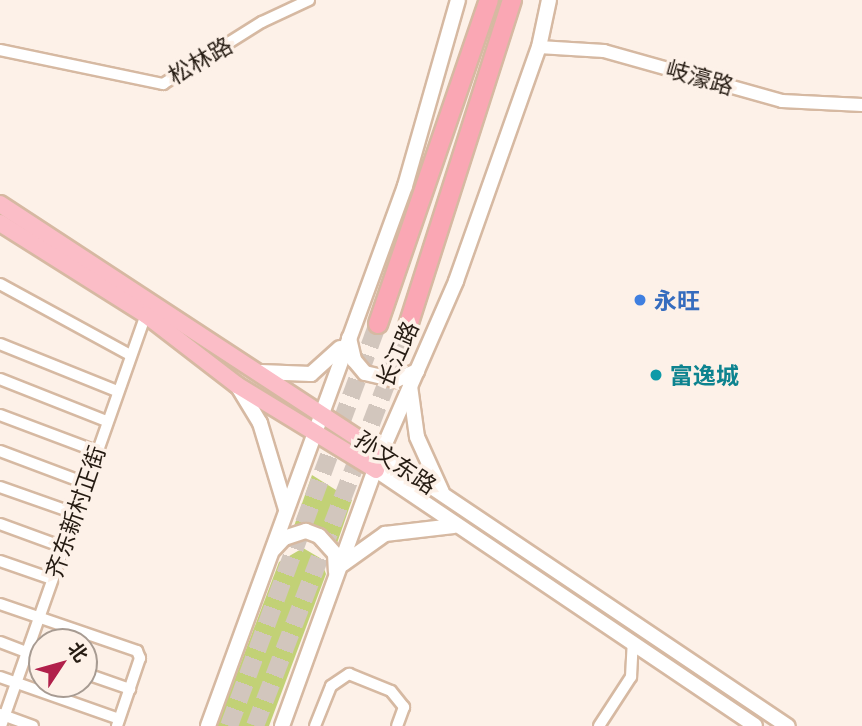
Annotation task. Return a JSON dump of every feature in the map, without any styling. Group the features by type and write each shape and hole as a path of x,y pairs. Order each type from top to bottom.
{"highway":[{"name":"长江路","path":"378,324 489,0"},
{"name":"长江路","path":"406,332 512,0"}],"main road":[{"path":"208,726 405,186 458,0"},
{"name":"长江路","path":"282,726 381,453 456,281 539,47 549,0"},
{"name":"孙文东路","path":"0,204 149,307 237,385 317,430 453,526 755,726"},
{"name":"孙文东路","path":"0,223 261,372 788,726"},
{"path":"349,336 354,360 365,373 396,380 416,371"},
{"path":"261,372 311,374 349,336"},
{"path":"237,385 260,423 286,509"},
{"path":"410,385 416,437 442,494"},
{"path":"342,565 385,534 453,526"},
{"path":"269,553 284,538 306,531 318,536 335,554 337,580"}],"street":[{"name":"松林路","path":"0,50 163,83 262,22 309,0"},
{"name":"岐濠路","path":"539,47 604,51 782,101 862,105"},
{"path":"0,284 130,355"},
{"name":"齐东新村正街","path":"2,719 106,421 149,307"},
{"path":"0,344 117,391"},
{"path":"0,379 106,421"},
{"path":"0,415 96,451"},
{"path":"0,451 85,483"},
{"path":"0,487 74,513"},
{"path":"0,524 63,547"},
{"path":"0,561 52,579"},
{"path":"0,604 137,651 140,658 118,723 0,677"},
{"path":"0,642 26,652"},
{"path":"599,726 631,677 633,644"},
{"path":"315,726 331,686 348,674 391,691 404,707 397,726"},
{"path":"98,678 130,689"},
{"path":"2,719 33,726"}],"green space":[{"path":"312,475 352,500 335,549 293,529"},
{"path":"303,548 320,558 326,574 269,726 217,726 279,562"}],"tunnel":[{"path":"229,726 378,324"},
{"path":"255,726 406,332"}],"place":[{"name":"永旺","path":"640,300"},
{"name":"富逸城","path":"656,375"}]}
